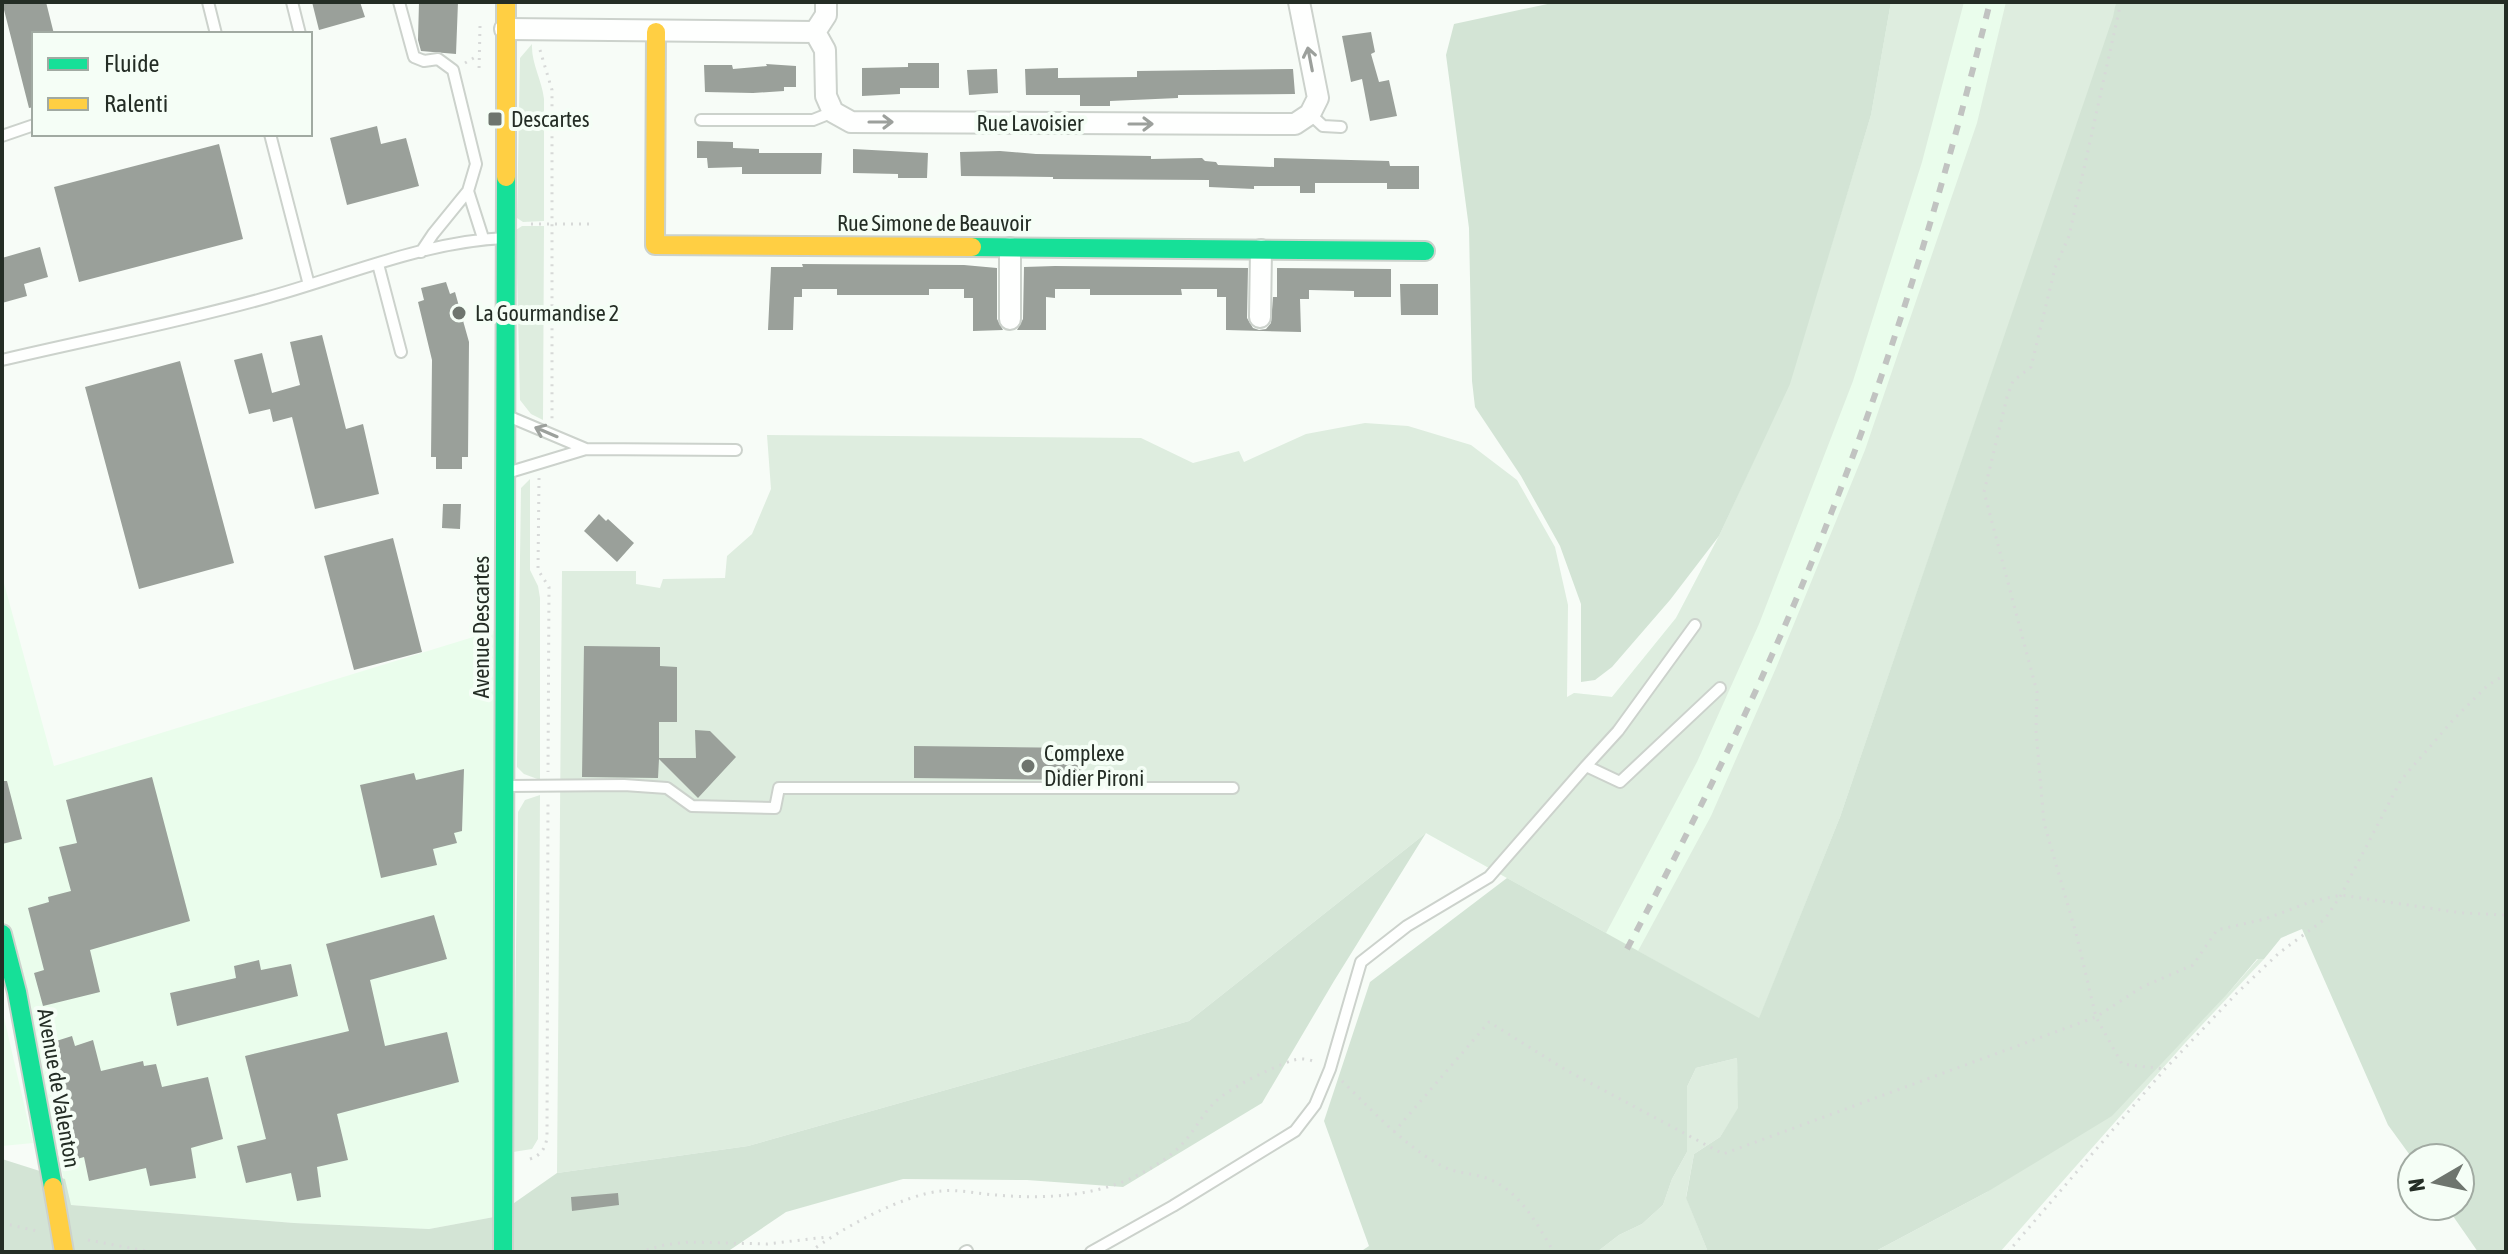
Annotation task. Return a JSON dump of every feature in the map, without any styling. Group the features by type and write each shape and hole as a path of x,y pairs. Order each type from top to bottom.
{"main road":[{"name":"Avenue Descartes","path":"503,1252 506,2"},
{"name":"Rue Simone de Beauvoir","path":"656,32 655,245 1425,251"},
{"name":"Avenue de Valenton","path":"2,934 17,992 64,1252"}],"street":[{"path":"815,32 826,15 826,2"},
{"path":"1299,2 1318,98 1310,114"},
{"path":"505,29 815,32"},
{"path":"815,32 825,50 826,96 833,112"},
{"name":"Rue Lavoisier","path":"833,112 851,122 1280,124 1295,124 1310,114"},
{"path":"1010,248 1010,319"},
{"path":"1260,317 1261,250"}],"lane":[{"path":"208,2 216,32"},
{"path":"292,2 300,32"},
{"path":"399,2 414,57 424,61 438,59 453,70 476,164 468,191 421,252"},
{"path":"701,120 813,120 833,112"},
{"path":"1310,114 1323,126 1341,127"},
{"path":"2,136 32,126"},
{"path":"271,136 309,285"},
{"path":"468,191 483,238"},
{"path":"2,360 309,285 421,252 483,238 506,238"},
{"path":"378,264 401,352"},
{"path":"507,416 586,449"},
{"path":"506,473 586,449 736,450"},
{"path":"1091,1252 1295,1131 1315,1105 1330,1069 1361,962 1407,926 1489,877 1618,731 1695,625"},
{"path":"1586,766 1620,782 1720,688"},
{"path":"504,786 624,785 667,788 692,806 775,808 779,788 1233,788"}],"path":[{"path":"2121,2 2069,236 2055,268 2031,367 2013,381 2007,397 1984,492 2037,692 2036,731 2044,823 2076,933 2096,1017 2122,1064 2165,1069"},
{"path":"539,29 540,54 552,90 550,434"},
{"path":"563,223 591,224"},
{"path":"503,1165 540,1154 546,1147 547,1138 549,587 538,570 538,480 544,461"},
{"path":"2008,1252 2165,1069 2266,964 2325,919 2341,895 2401,780 2454,719 2487,686 2506,674"},
{"path":"1394,1132 1489,1022 1566,1070 1723,1154 2096,1017 2142,987 2193,965 2217,930 2265,919 2313,901 2341,895 2462,913 2506,915"},
{"path":"810,1252 831,1236 916,1196 932,1192 944,1190 1055,1197 1092,1191 1133,1177 1169,1157 1214,1103 1233,1088 1295,1060 1311,1060 1330,1069 1394,1132 1442,1166 1500,1184 1526,1208 1554,1252"},
{"path":"639,1252 689,1242 767,1244 831,1236"}],"shaded area":[{"path":"1557,2 1891,2 1871,115 1790,384 1719,536 1670,600 1612,667 1595,680 1581,682 1581,604 1560,546 1521,476 1475,407 1469,228 1446,55 1454,24"},
{"path":"1891,2 2116,2 2114,17 1840,817 1759,1019 1426,833 1574,693 1612,697 1676,618 1719,536 1790,384 1871,115"},
{"name":"Complexe Didier Pironi","path":"1891,2 1964,2 1922,162 1853,381 1759,624 1697,762 1606,933 1426,833 1189,1021 748,1146 557,1173 562,571 636,571 636,584 660,588 663,579 725,578 727,556 752,534 771,489 767,435 1141,438 1193,463 1239,451 1244,462 1306,434 1365,423 1408,426 1471,445 1517,480 1555,547 1568,605 1567,697 1574,693 1612,697 1676,618 1719,536 1789,384 1871,115"},
{"path":"2006,2 2116,2 2114,17 1840,817 1759,1019 1638,951 1711,816 1776,668 1865,450 1977,123"},
{"path":"2116,2 2506,2 2506,1252 2478,1252 2457,1222 2476,1222 2476,1142 2400,1142 2388,1125 2302,929 2281,938 2264,959 2257,959 2112,1116 1987,1192 1874,1252 1708,1252 1686,1198 1694,1154 1720,1137 1738,1108 1737,1058 1696,1068 1687,1087 1687,1152 1672,1179 1663,1205 1642,1224 1619,1235 1597,1252 1360,1252 1369,1246 1324,1121 1370,982 1507,878 1759,1018 1840,817"},
{"path":"532,44 544,99 544,221 523,222 517,218 520,58"},
{"path":"522,226 544,226 543,420 531,414 520,400 516,230"},
{"path":"530,479 530,570 540,598 540,780 524,774 517,767 521,488"},
{"path":"2,576 54,766 496,630 494,1217 429,1229 294,1223 70,1205 2,921"},
{"path":"540,795 538,1139 532,1149 513,1152 518,812 525,800"},
{"path":"1426,833 1262,1103 1123,1187 1027,1180 903,1179 786,1212 727,1252 2,1252 2,1159 65,1179 71,1205 294,1223 429,1229 494,1217 557,1173 748,1146 1189,1021"},
{"path":"2258,959 2264,959 2185,1043 2000,1252 1874,1252 1987,1192 2229,992"},
{"path":"2,1009 33,1143 2,1146"},
{"path":"1737,1058 1739,1108 1720,1137 1694,1154 1686,1197 1708,1252 1597,1252 1619,1235 1642,1224 1663,1205 1672,1179 1687,1152 1687,1087 1696,1068"}],"building":[{"path":"2,2 46,2 54,32 32,32 32,107 29,108"},
{"path":"312,2 360,2 365,17 319,30"},
{"path":"419,2 458,2 456,54 421,51 418,40"},
{"path":"1371,32 1375,52 1371,54 1379,82 1389,80 1397,116 1370,121 1362,79 1351,82 1342,36"},
{"path":"908,63 939,63 939,88 900,88 900,94 862,96 862,68 908,67"},
{"path":"766,64 796,66 796,87 753,93 705,92 704,65 732,65 733,69"},
{"path":"1058,68 1058,78 1137,77 1137,71 1293,69 1295,94 1178,95 1178,98 1110,101 1110,106 1080,106 1080,95 1026,95 1025,69"},
{"path":"997,69 998,93 969,95 967,70"},
{"path":"377,126 381,144 406,138 419,186 347,205 330,138"},
{"path":"697,141 733,142 733,148 759,149 759,153 822,153 821,174 742,174 742,167 708,168 707,158 697,158"},
{"path":"219,144 243,239 79,282 54,187"},
{"path":"853,149 928,153 927,178 853,173"},
{"path":"960,152 1151,156 1151,159 1202,158 1218,165 1274,167 1274,158 1389,161 1390,166 1419,166 1419,189 1387,189 1387,183 1315,183 1315,193 1300,193 1300,186 1254,186 1254,189 1209,187 1209,180 961,176"},
{"path":"40,247 48,277 24,284 27,296 2,303 2,258"},
{"path":"802,264 997,268 997,319 1003,330 973,331 973,298 964,298 964,289 929,289 929,295 837,295 837,289 802,289 802,297 794,297 793,330 768,330 771,267 803,267"},
{"path":"1024,267 1248,268 1247,318 1253,328 1259,330 1266,329 1271,323 1273,297 1277,297 1277,268 1391,269 1391,297 1354,297 1354,291 1309,290 1309,299 1300,299 1301,332 1226,330 1226,297 1217,297 1217,289 1181,289 1182,295 1090,295 1090,289 1055,289 1055,298 1046,297 1046,330 1017,330 1023,319"},
{"path":"446,282 450,294 455,292 469,342 468,457 462,457 462,469 436,469 436,457 431,457 432,360 418,302 424,300 421,288"},
{"path":"1400,284 1438,284 1438,315 1401,315"},
{"path":"322,335 346,429 363,424 379,494 315,509 292,417 273,422 270,409 249,414 234,360 262,353 272,393 300,385 290,342"},
{"path":"180,361 234,563 139,589 85,387"},
{"path":"443,504 461,504 460,529 442,528"},
{"path":"599,514 634,543 617,562 584,531"},
{"path":"393,538 422,652 354,670 324,556"},
{"path":"584,646 660,647 660,666 677,667 677,722 659,722 659,758 696,758 695,730 710,731 736,757 698,798 659,759 658,778 582,777"},
{"path":"914,746 1083,748 1082,780 914,778"},
{"path":"464,769 462,831 454,833 457,843 433,849 437,865 381,878 360,785 414,773 416,780"},
{"path":"152,777 190,921 90,950 100,992 43,1006 34,973 44,970 28,908 49,902 48,897 71,891 59,847 77,843 66,800"},
{"path":"2,781 7,781 22,839 2,844"},
{"path":"434,915 447,959 370,980 385,1046 447,1032 459,1082 337,1114 348,1160 317,1167 321,1197 297,1201 291,1173 246,1183 237,1146 266,1139 245,1056 349,1031 326,944"},
{"path":"259,960 261,970 291,964 298,996 177,1026 170,993 236,978 234,966"},
{"path":"72,1036 75,1046 93,1040 101,1071 143,1061 144,1066 156,1064 162,1087 208,1077 223,1139 191,1148 196,1178 150,1186 146,1168 89,1181 84,1157 77,1159 48,1053 53,1052 50,1043"},
{"path":"618,1193 619,1205 572,1211 571,1197"}],"railway":[{"path":"1627,949 1736,733 1810,567 1856,449 1919,259 1990,2"}],"traffic: fast":[{"path":"503,1252 506,177"},
{"path":"972,247 1425,251"},
{"path":"2,934 17,992 53,1187"}],"traffic: slow":[{"path":"506,2 506,177"},
{"path":"656,32 655,245 972,247"},
{"path":"53,1187 64,1252"}],"place":[{"name":"Descartes","path":"495,119"},
{"name":"La Gourmandise 2","path":"459,313"},
{"name":"Complexe Didier Pironi","path":"1028,766"}]}
